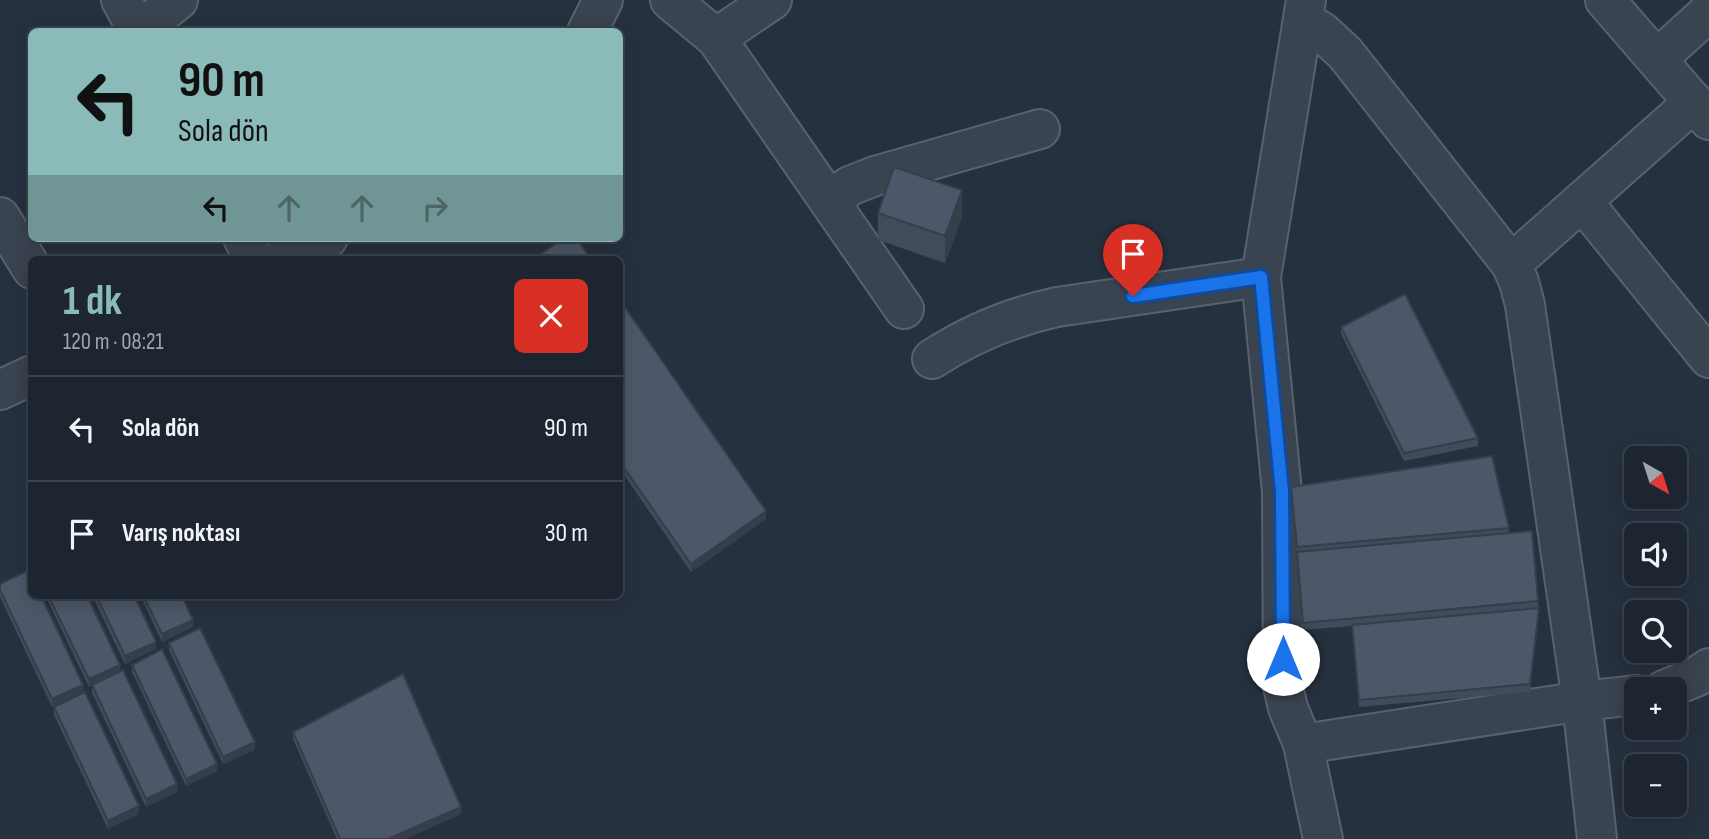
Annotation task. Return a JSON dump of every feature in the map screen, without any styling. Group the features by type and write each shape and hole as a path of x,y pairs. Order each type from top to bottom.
{"street":[{"path":"121,0 136,28"},
{"path":"142,28 178,0"},
{"path":"589,28 603,0"},
{"path":"670,0 716,38 905,309"},
{"path":"716,38 772,0"},
{"path":"1511,264 1582,201 1701,111 1605,0"},
{"path":"1305,11 1321,31 1345,53 1511,264 1519,282 1525,305 1582,701 1597,839"},
{"path":"1305,11 1261,277 1282,492 1283,686 1288,708 1303,744 1323,839"},
{"path":"1657,59 1709,12"},
{"path":"828,199 875,176 1040,129"},
{"path":"1582,201 1709,358"},
{"path":"0,217 28,262"},
{"path":"289,256 319,242"},
{"path":"932,359 974,334 1027,313 1261,277"},
{"path":"0,390 28,377"},
{"path":"1687,681 1709,668"},
{"path":"1303,744 1624,696"}],"building":[{"path":"894,167 962,190 945,236 878,213"},
{"path":"558,242 579,242 589,256 537,256"},
{"path":"1405,294 1478,438 1404,453 1341,327"},
{"path":"623,304 766,511 691,564 623,466"},
{"path":"1492,456 1509,528 1297,547 1291,487"},
{"path":"1532,531 1538,601 1303,623 1297,552"},
{"path":"28,570 28,599 43,599 83,685 52,699 0,590 0,584"},
{"path":"50,599 89,599 120,665 89,679"},
{"path":"98,599 136,599 156,642 125,656"},
{"path":"145,599 184,599 193,620 162,634"},
{"path":"1539,608 1530,684 1359,700 1352,625"},
{"path":"200,628 255,742 223,757 169,643"},
{"path":"162,649 217,764 186,779 132,665"},
{"path":"123,670 177,784 146,799 92,685"},
{"path":"403,674 461,807 388,839 340,839 293,732"},
{"path":"85,692 139,806 108,821 54,707"}],"route":[{"path":"1133,296 1261,277 1282,492 1283,659"}]}
